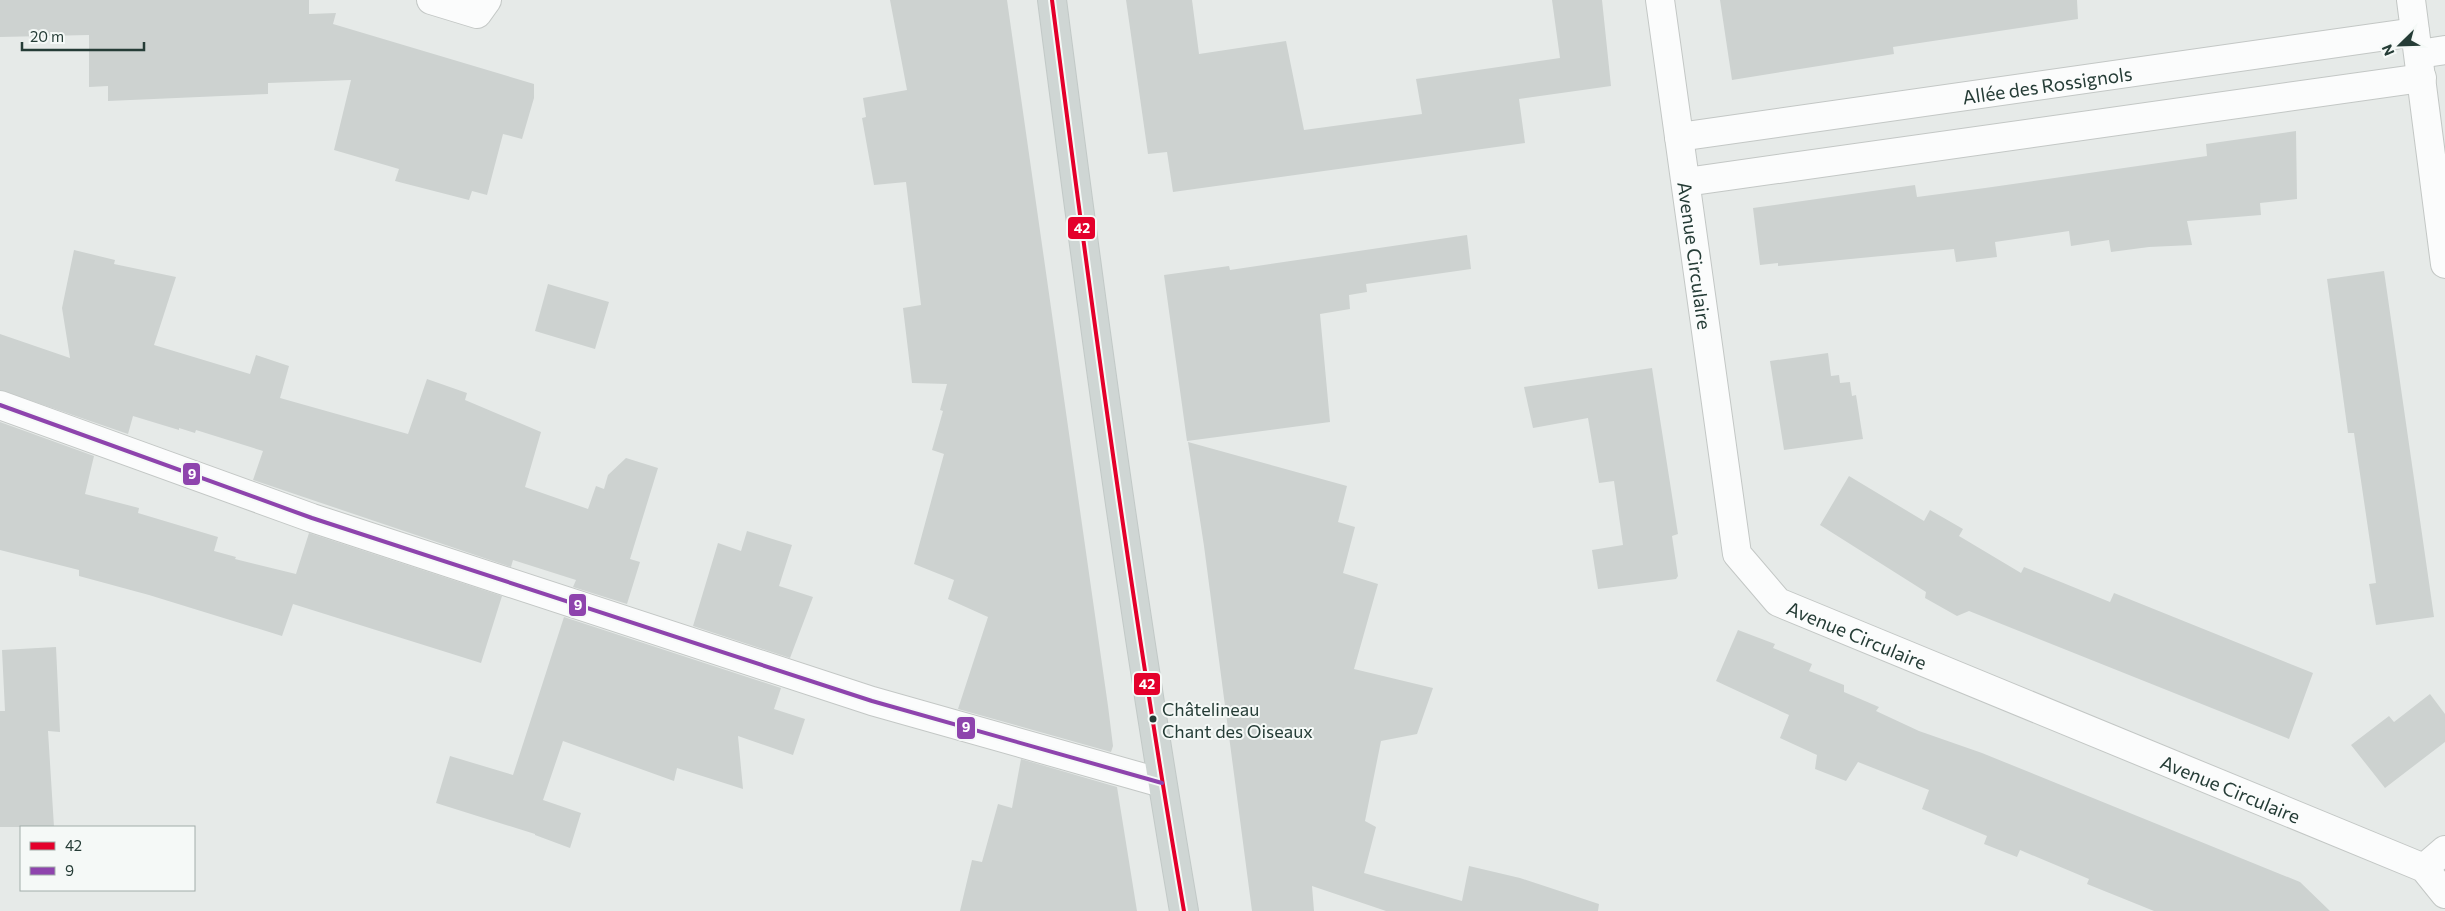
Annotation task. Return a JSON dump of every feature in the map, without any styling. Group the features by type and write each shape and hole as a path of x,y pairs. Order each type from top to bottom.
{"main road":[{"path":"1052,0 1096,342 1162,783 1184,911"}],"street":[{"path":"431,0 477,14 487,0"},
{"name":"Avenue Circulaire","path":"1660,0 1737,554 1778,602 2424,868 2445,894"},
{"path":"2411,0 2445,264"},
{"name":"Allée des Rossignols","path":"1686,182 2445,50"},
{"name":"Allée des Rossignols","path":"1680,137 2419,55"},
{"path":"0,405 312,518 862,698 1162,783"},
{"path":"2424,868 2445,850"}],"building":[{"path":"0,0 309,0 309,14 336,13 333,24 534,84 534,98 522,139 503,134 487,195 472,191 469,200 395,181 399,169 334,150 351,80 268,83 268,94 108,101 108,86 89,87 89,35 0,37"},
{"path":"890,0 1007,0 1108,706 1113,746 1111,752 958,709 988,617 948,599 954,580 914,564 944,454 932,450 943,411 940,410 947,384 912,383 903,308 921,305 906,182 874,185 862,118 866,117 863,98 907,90"},
{"path":"1126,0 1192,0 1199,54 1286,41 1304,130 1422,114 1416,79 1560,58 1552,0 1602,0 1611,86 1519,99 1525,143 1173,192 1167,152 1148,154"},
{"path":"1720,0 2077,0 2078,19 1893,47 1894,54 1732,80"},
{"path":"2296,131 2297,199 2260,203 2261,215 2187,221 2192,245 2149,247 2111,252 2109,240 2071,246 2069,231 1995,242 1997,257 1956,262 1954,249 1778,266 1778,263 1760,265 1753,208 1915,185 1917,197 1985,188 2207,156 2206,144"},
{"path":"1467,235 1471,269 1366,284 1367,292 1349,295 1350,309 1320,314 1330,422 1187,441 1164,275 1229,266 1230,270"},
{"path":"74,250 115,260 114,264 176,277 154,345 250,374 256,355 289,366 280,398 408,434 427,379 467,393 465,400 541,432 525,487 588,509 596,486 604,489 608,475 626,458 658,468 630,559 640,562 627,604 573,587 576,580 513,560 511,567 253,480 263,451 196,430 195,433 179,428 179,430 133,416 128,434 0,390 0,334 70,358 62,308"},
{"path":"2384,271 2434,617 2376,625 2369,584 2376,583 2354,433 2348,433 2327,279"},
{"path":"548,284 609,302 595,349 535,331"},
{"path":"1828,353 1831,376 1839,375 1840,383 1850,382 1852,396 1856,395 1863,439 1784,450 1770,361"},
{"path":"1652,368 1678,534 1672,536 1678,576 1676,579 1598,589 1592,550 1623,545 1614,481 1599,483 1588,418 1533,428 1524,387"},
{"path":"0,422 94,456 85,494 139,508 138,513 218,537 214,551 236,557 235,559 296,574 309,533 502,596 481,663 293,604 282,636 149,595 79,576 79,570 0,550"},
{"path":"1188,442 1347,486 1338,522 1355,527 1343,573 1378,584 1354,669 1433,688 1417,734 1381,741 1365,821 1376,827 1364,873 1462,901 1469,866 1520,878 1599,904 1598,911 1386,911 1312,886 1314,911 1252,911 1204,546"},
{"path":"1849,476 1924,521 1930,510 1963,529 1959,536 2021,573 2024,567 2110,602 2114,593 2313,673 2289,739 1969,611 1957,616 1925,598 1926,592 1820,525"},
{"path":"747,531 792,545 779,586 813,597 790,658 693,626 718,543 741,551"},
{"path":"564,617 781,688 774,709 805,719 793,755 738,736 743,789 677,768 674,781 563,741 543,800 581,813 570,848 535,834 436,803 450,756 513,775"},
{"path":"1738,630 1775,644 1773,648 1812,664 1809,671 1844,685 1844,692 1879,707 1876,711 1919,731 1982,753 2300,882 2330,911 2154,911 2087,884 2089,879 2020,850 2017,857 1984,844 1987,836 1922,809 1929,790 1858,762 1846,781 1815,769 1817,755 1780,738 1789,715 1716,681"},
{"path":"56,647 60,732 48,731 54,826 0,827 0,711 5,711 2,650"},
{"path":"2430,694 2445,714 2445,742 2385,788 2351,745 2389,716 2394,722"},
{"path":"1021,759 1117,787 1137,911 960,911 972,860 982,862 998,804 1012,808"}],"transit line":[{"name":"42","path":"1052,0 1113,456 1147,684 1184,911"},
{"name":"9","path":"0,405 312,518 872,701 1162,783"}],"place":[{"name":"Châtelineau Chant des Oiseaux","path":"1153,719"}]}
